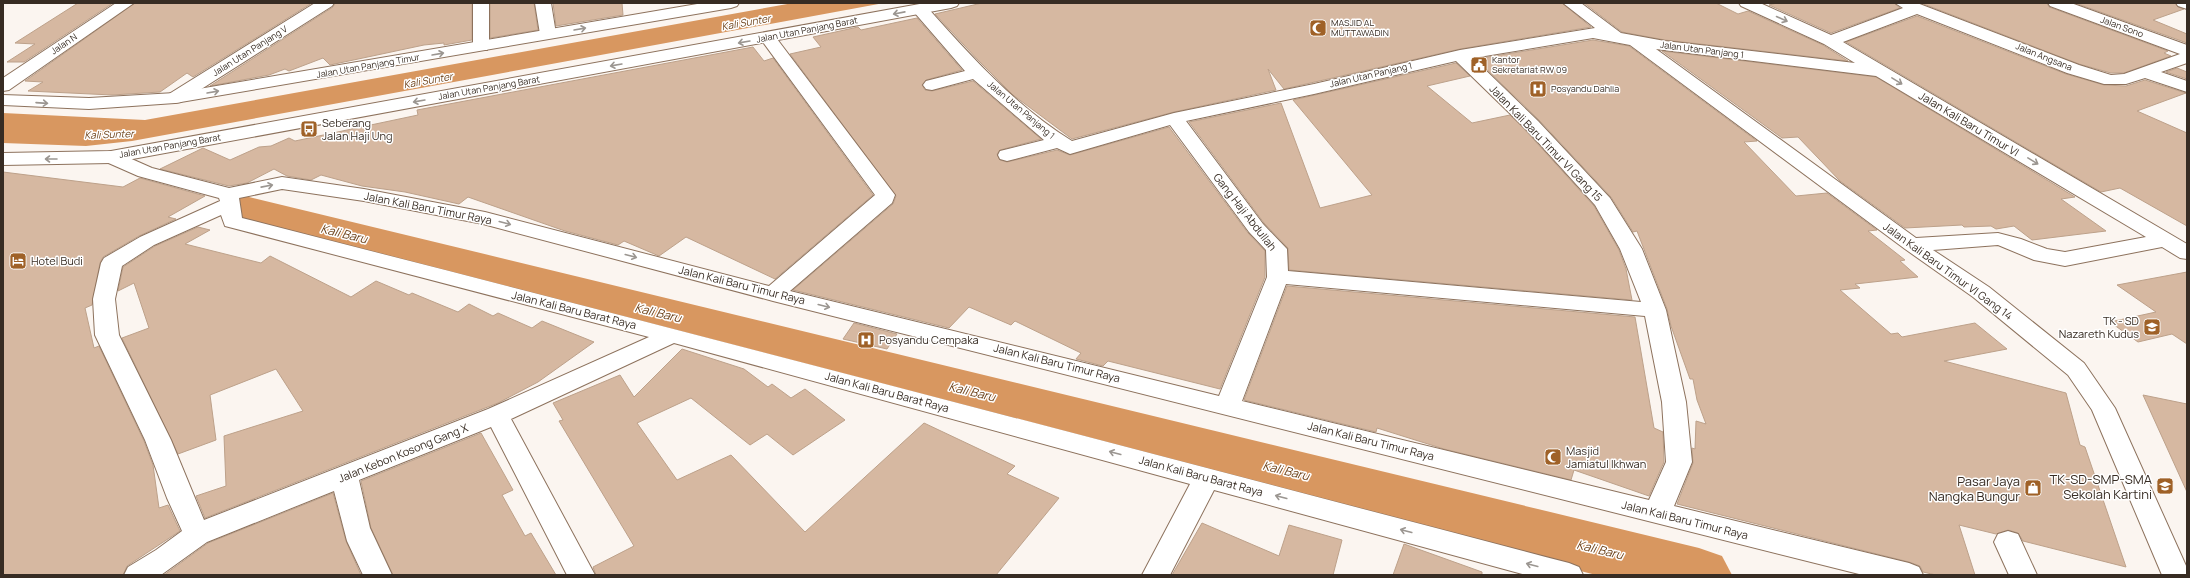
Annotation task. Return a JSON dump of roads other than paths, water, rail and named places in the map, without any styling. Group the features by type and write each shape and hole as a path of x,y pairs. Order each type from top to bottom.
{"street":[{"name":"Jalan N","path":"3,86 126,3"},
{"name":"Jalan Utan Panjang V","path":"175,98 326,3"},
{"path":"481,3 482,46"},
{"path":"543,3 548,34"},
{"name":"Jalan Utan Panjang Timur","path":"3,100 74,105 142,103 731,3"},
{"name":"Jalan Utan Panjang Barat","path":"3,159 109,157 768,38 951,3"},
{"name":"Jalan Kali Baru Timur VI Gang 14","path":"1571,3 1623,38 1912,245 1981,292 2076,369 2102,408 2176,575"},
{"name":"Jalan Kali Baru Timur VI","path":"1747,3 1830,41 2187,253"},
{"name":"Jalan Sono","path":"2056,3 2187,51"},
{"path":"1830,41 1910,6"},
{"name":"Jalan Angsana","path":"1910,6 2093,76 2110,80 2126,79 2187,57"},
{"name":"Jalan Utan Panjang 1","path":"920,9 976,73 1058,142 1070,148 1174,118 1460,55 1593,33 1665,46 1880,71"},
{"path":"768,38 885,195 885,199 773,294"},
{"name":"Jalan Kali Baru Timur VI Gang 15","path":"1460,55 1532,125 1603,202 1631,250 1655,310 1674,402 1679,462 1657,514"},
{"path":"2148,72 2187,87"},
{"path":"932,85 976,73"},
{"name":"Gang Haji Abdullah","path":"1174,118 1256,228 1276,249 1278,277 1228,405"},
{"path":"1007,155 1058,142"},
{"name":"Jalan Kali Baru Timur Raya","path":"109,157 145,172 229,199 282,184 364,195 485,218 773,294 1228,405 1657,514 1909,575"},
{"path":"197,534 180,498 158,440 107,335 104,299 112,263 147,241 229,199"},
{"name":"Jalan Kali Baru Barat Raya","path":"229,199 232,222 672,335 1569,575"},
{"path":"1912,245 1998,239 2014,243 2042,254 2065,259 2165,240"},
{"path":"1278,277 1655,310"},
{"name":"Jalan Kebon Kosong Gang X","path":"138,575 166,558 197,534 345,477 497,415 672,335"},
{"path":"497,415 581,575"},
{"path":"345,477 347,495 353,516 378,575"},
{"path":"1156,575 1207,477"},
{"path":"2008,542 2023,575"}],"water":[{"name":"Kali Sunter","path":"793,3 884,3 132,141 86,146 3,143 3,113 145,120"}],"waterway":[{"name":"Kali Baru","path":"245,210 1699,575"}],"place":[{"name":"MASJID AL MUTTAWADIN","path":"1318,28"},
{"name":"Kantor Sekretariat RW 09","path":"1479,65"},
{"name":"Posyandu Dahlia","path":"1538,89"},
{"name":"Seberang Jalan Haji Ung","path":"309,129"},
{"name":"Hotel Budi","path":"18,261"},
{"name":"TK - SD Nazareth Kudus","path":"2152,327"},
{"name":"Posyandu Cempaka","path":"866,340"},
{"name":"Masjid Jamiatul Ikhwan","path":"1553,457"},
{"name":"TK-SD-SMP-SMA Sekolah Kartini","path":"2165,486"},
{"name":"Pasar Jaya Nangka Bungur","path":"2033,488"}]}
